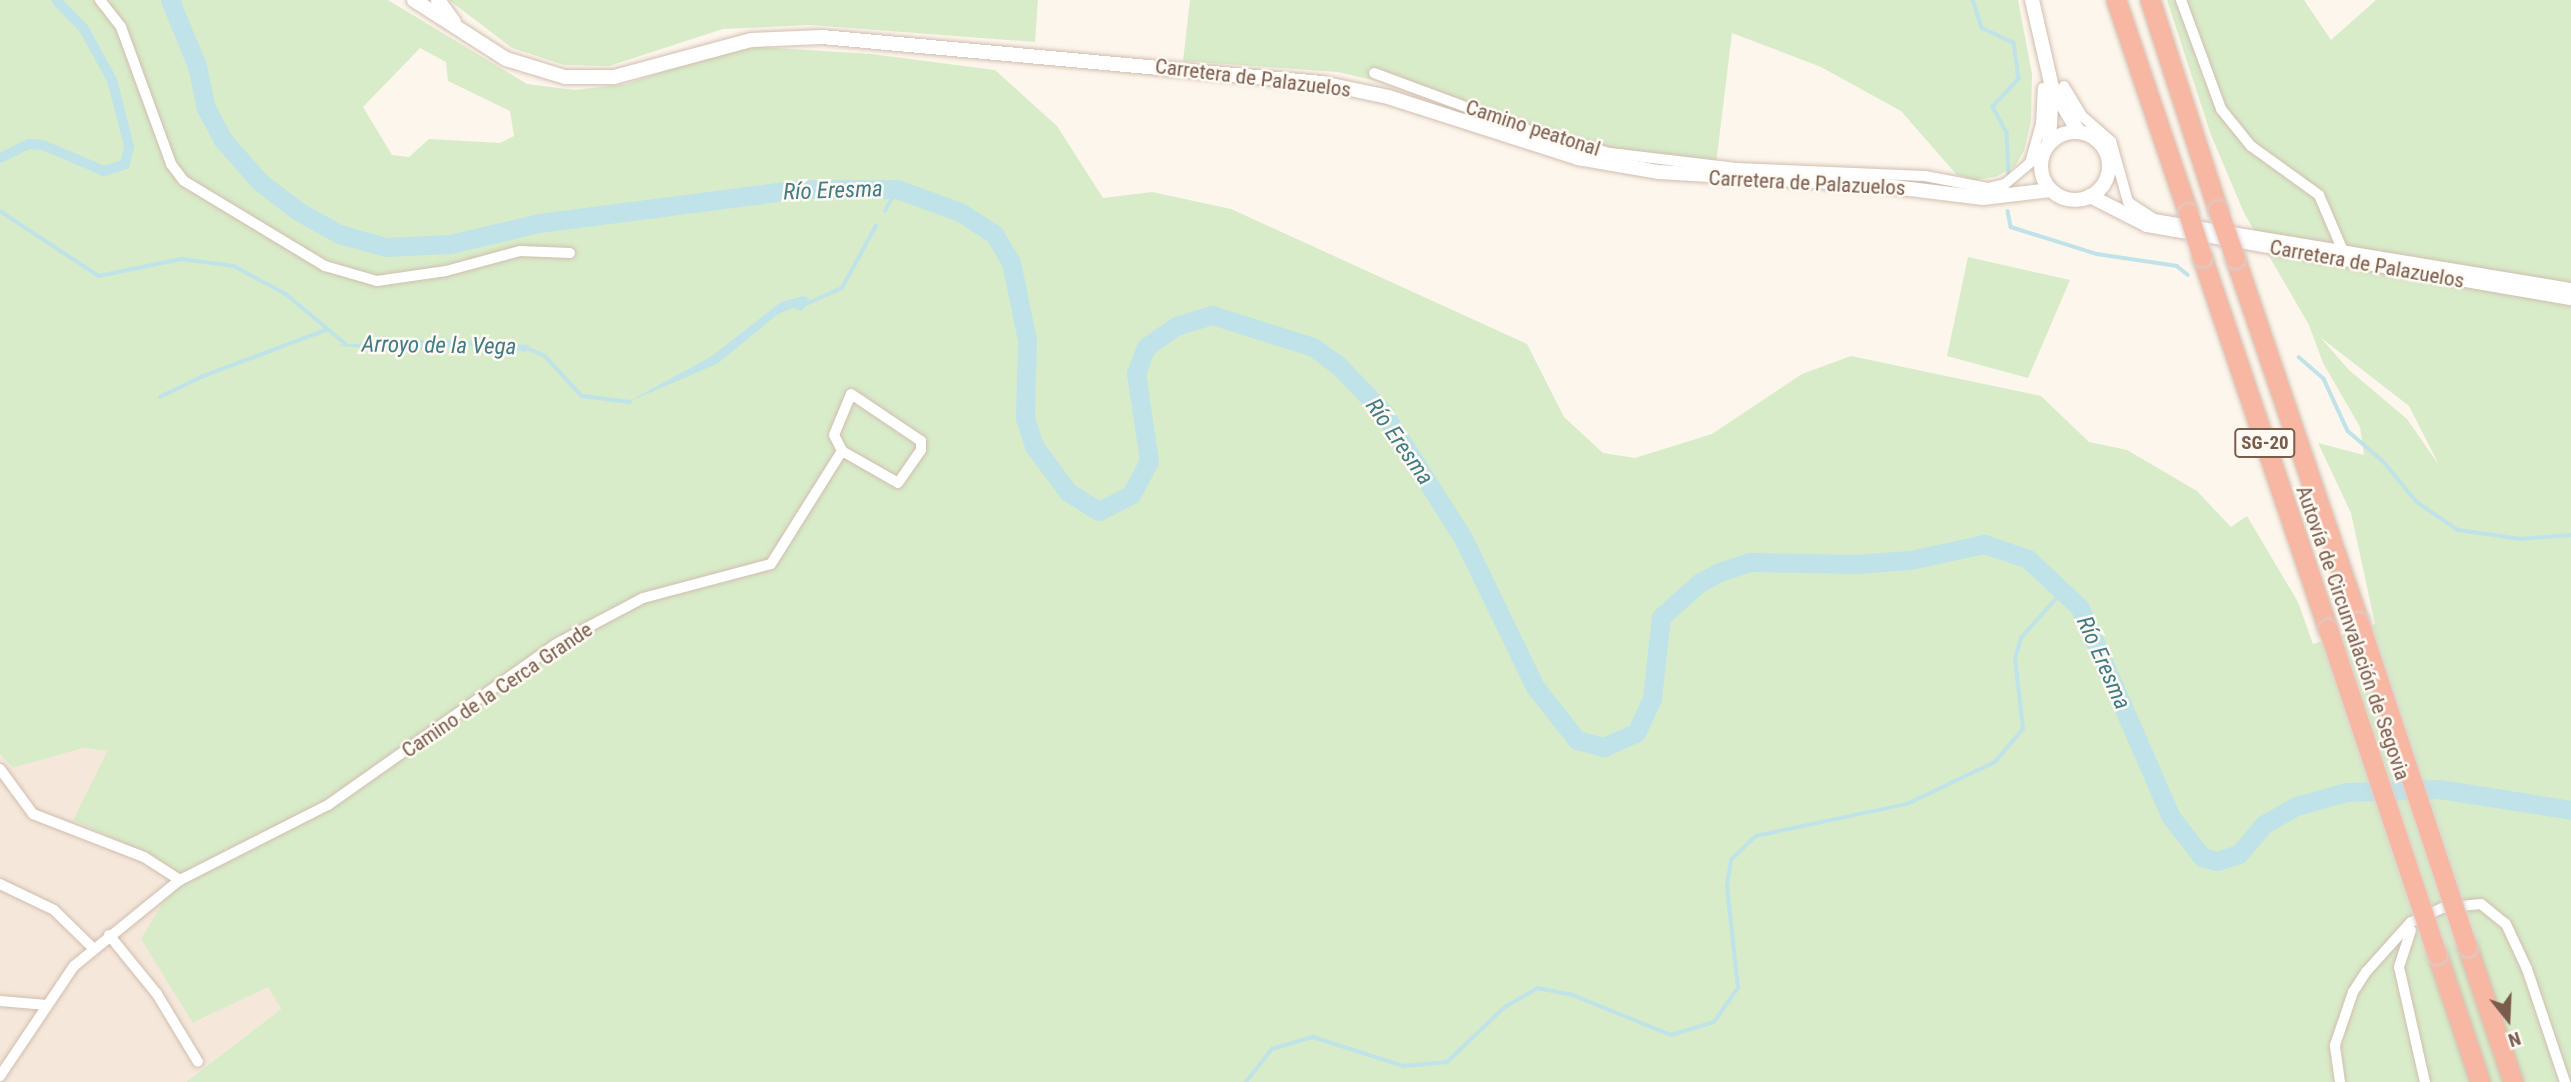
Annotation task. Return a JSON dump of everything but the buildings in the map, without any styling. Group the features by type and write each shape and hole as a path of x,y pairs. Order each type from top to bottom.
{"highway":[{"name":"Autovía de Circunvalación de Segovia","path":"2116,0 2480,1082"},
{"name":"Autovía de Circunvalación de Segovia","path":"2150,0 2218,210 2513,1082"}],"street":[{"path":"100,0 121,27 171,164 184,181 325,265 377,281 446,271 520,251 570,253"},
{"path":"415,0 461,31"},
{"path":"438,0 461,31"},
{"path":"2032,0 2053,87 2078,131 2104,146 2109,159 2108,177 2125,214"},
{"path":"2181,0 2221,109 2251,146 2319,195 2344,255"},
{"name":"Carretera de Palazuelos","path":"461,31 529,69 599,79 751,40 822,37 976,49 1350,88 1578,158 1658,173 1869,184 1983,198 2051,190"},
{"name":"Camino peatonal","path":"1374,73 1525,129 1610,153 1735,168 1925,176 1988,188 2005,184 2030,163 2053,87"},
{"path":"2013,193 2041,167 2049,143 2053,87"},
{"path":"2053,87 2111,141 2121,190 2139,212 2154,219 2344,255 2571,288"},
{"path":"2049,143 2064,133 2078,131"},
{"path":"2041,167 2051,190 2071,200 2090,196 2108,177"},
{"name":"Carretera de Palazuelos","path":"2090,196 2147,225 2344,255 2571,298"},
{"path":"851,394 921,441 921,450 898,483 842,451 834,435 851,394"},
{"name":"Camino de la Cerca Grande","path":"0,1076 66,976 93,948 180,880 328,805 570,636 643,598 771,564 842,451"},
{"path":"0,769 29,811 144,857 180,880"},
{"path":"0,884 54,910 93,948"},
{"path":"2340,1082 2335,1045 2353,992 2417,919 2442,908 2482,904 2501,917 2527,969 2565,1082"},
{"path":"2417,919 2402,946 2399,967 2426,1082"},
{"path":"109,935 157,994 198,1062"},
{"path":"0,1001 47,1005"}],"shaded area":[{"path":"84,748 107,751 73,820 172,867 169,893 194,1023 268,986 281,1009 186,1082 0,1082 0,754 13,768"}],"green space":[{"path":"0,0 388,0 527,84 575,90 626,84 716,54 759,47 871,54 995,70 1057,126 1103,198 1152,192 1231,209 1527,344 1564,417 1603,453 1635,458 1712,434 1802,374 1851,356 2041,396 2089,442 2127,450 2197,491 2231,527 2247,516 2298,602 2313,644 2375,624 2351,513 2318,443 2364,455 2360,427 2323,363 2309,325 2244,213 2211,135 2167,0 2304,0 2331,40 2376,0 2571,0 2571,1082 186,1082 281,1009 268,987 193,1023 141,939 169,893 172,867 73,820 107,751 84,748 13,768 0,754","holes":["420,48 446,62 448,81 510,111 514,136 500,143 429,139 409,157 392,155 363,107","2320,337 2409,406 2439,465 2407,419 2349,370"]},
{"path":"449,0 1038,0 1035,42 811,25 723,29 609,66 564,65 512,48"},
{"path":"1190,0 2018,0 2032,74 2031,121 2024,151 2015,166 1996,177 1974,180 1957,175 1901,111 1821,67 1732,33 1716,164 1610,153 1449,98 1338,72 1183,61"},
{"path":"1968,257 2070,280 2028,378 1947,356"}],"water":[{"path":"803,296 809,298 802,311 793,308 778,314 717,364 626,403 712,356 781,302"},
{"path":"442,339 530,345 526,352 493,345 389,351 336,345"}],"waterway":[{"path":"0,158 29,144 43,145 104,171 125,164 129,146 112,80 84,29 56,0"},
{"name":"Río Eresma","path":"170,0 197,66 206,108 223,140 260,182 298,211 339,234 386,247 450,244 539,223 802,189 897,189 960,212 994,234 1011,262 1027,340 1025,418 1034,446 1068,492 1099,511 1131,495 1149,461 1136,373 1146,347 1176,326 1212,315 1313,347 1338,365 1383,412 1463,538 1535,687 1577,740 1604,747 1636,733 1652,698 1661,617 1699,583 1720,572 1749,562 1856,564 1910,560 1984,544 2028,559 2080,608 2171,817 2202,857 2217,861 2239,854 2263,825 2296,806 2347,792 2439,789 2571,810"},
{"path":"1973,0 1982,28 2014,43 2019,79 1993,107 2007,132 2009,176"},
{"name":"Arroyo de la Vega","path":"885,211 897,189"},
{"name":"Arroyo de la Vega","path":"0,211 99,276 182,259 234,266 286,294 346,344"},
{"path":"2008,211 2011,227 2097,254 2177,266 2188,275"},
{"name":"Arroyo de la Vega","path":"804,305 842,288 876,226"},
{"path":"160,397 201,377 326,330"},
{"name":"Arroyo de la Vega","path":"525,347 545,356 582,396 630,402"},
{"path":"2299,357 2324,379 2348,431 2383,461 2417,502 2458,530 2521,539 2571,535"},
{"path":"1246,1082 1272,1049 1313,1037 1404,1066 1447,1062 1505,1007 1538,988 1573,995 1671,1035 1714,1022 1738,988 1727,886 1731,860 1756,836 1907,804 1995,762 2023,729 2015,659 2021,638 2061,593"}]}
